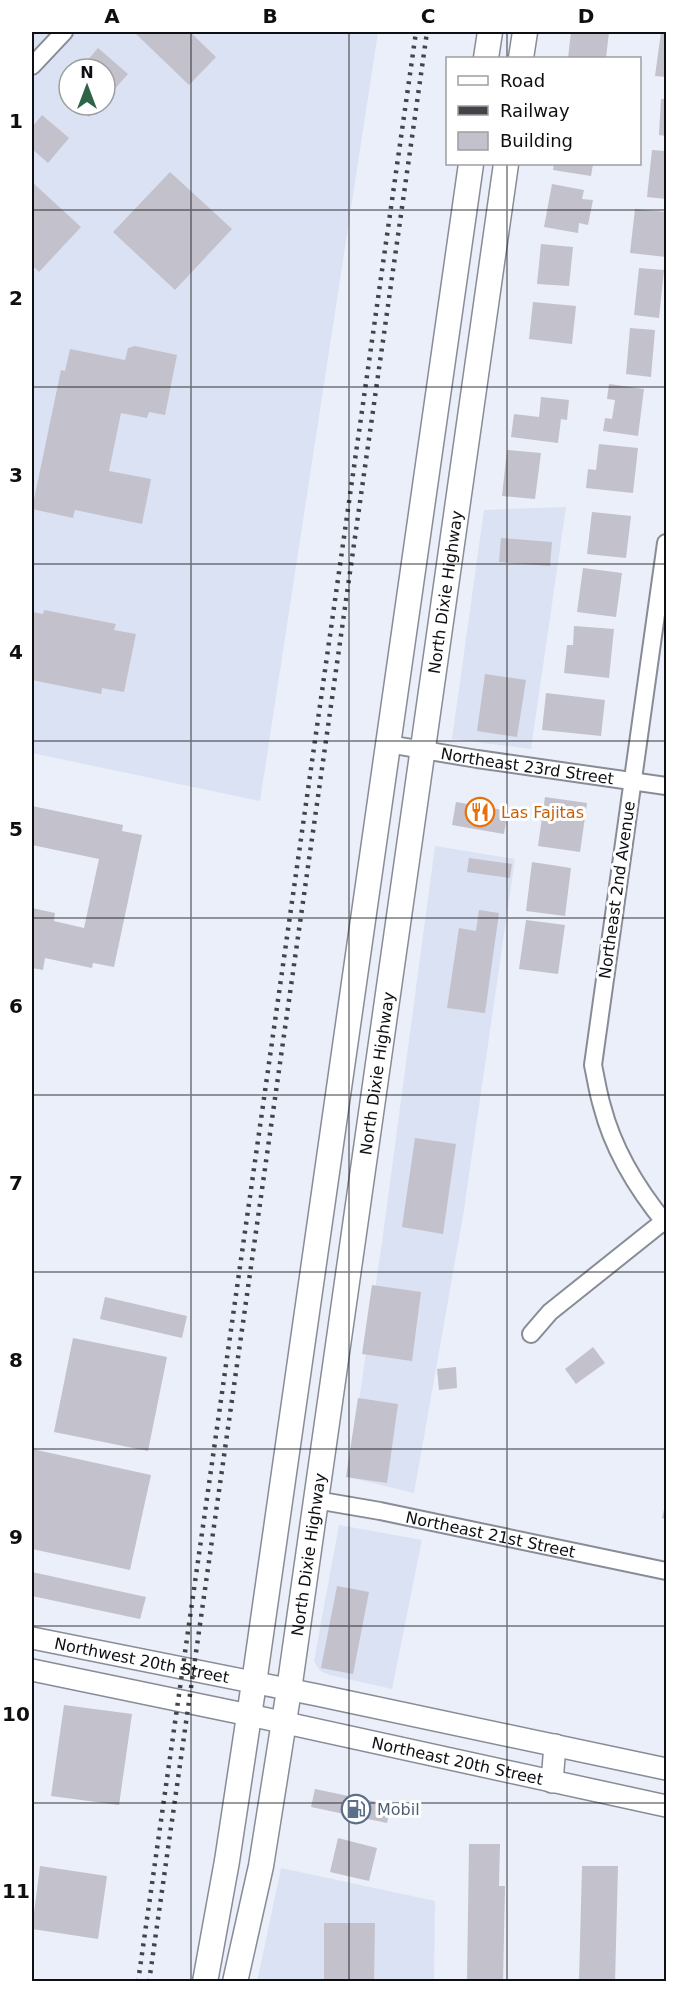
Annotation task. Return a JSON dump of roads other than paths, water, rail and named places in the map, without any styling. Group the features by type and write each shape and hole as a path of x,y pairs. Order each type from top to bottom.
{"main road":[{"path":"486,57 490,32"},
{"path":"521,57 525,32"},
{"path":"205,1982 227,1861 254,1683 471,165"},
{"name":"North Dixie Highway","path":"235,1982 261,1866 289,1690 506,165"},
{"path":"325,1187 360,1193"}],"street":[{"path":"32,66 64,32"},
{"name":"Northeast 2nd Avenue","path":"665,1222 634,1179 615,1142 602,1107 593,1065 666,543"},
{"name":"Northeast 23rd Street","path":"388,744 666,786"},
{"path":"531,1334 550,1312 665,1222"},
{"name":"Northeast 21st Street","path":"316,1500 380,1511 666,1571"},
{"name":"Northwest 20th Street","path":"32,1638 254,1683"},
{"name":"Northwest 20th Street","path":"32,1671 249,1715"},
{"path":"254,1683 666,1769"},
{"name":"Northeast 20th Street","path":"249,1715 666,1806"},
{"path":"552,1782 555,1745"}],"railway":[{"path":"138,1982 416,32"},
{"path":"149,1982 427,32"}],"place":[{"name":"Las Fajitas","path":"480,812"},
{"name":"Mobil","path":"356,1809"}]}
